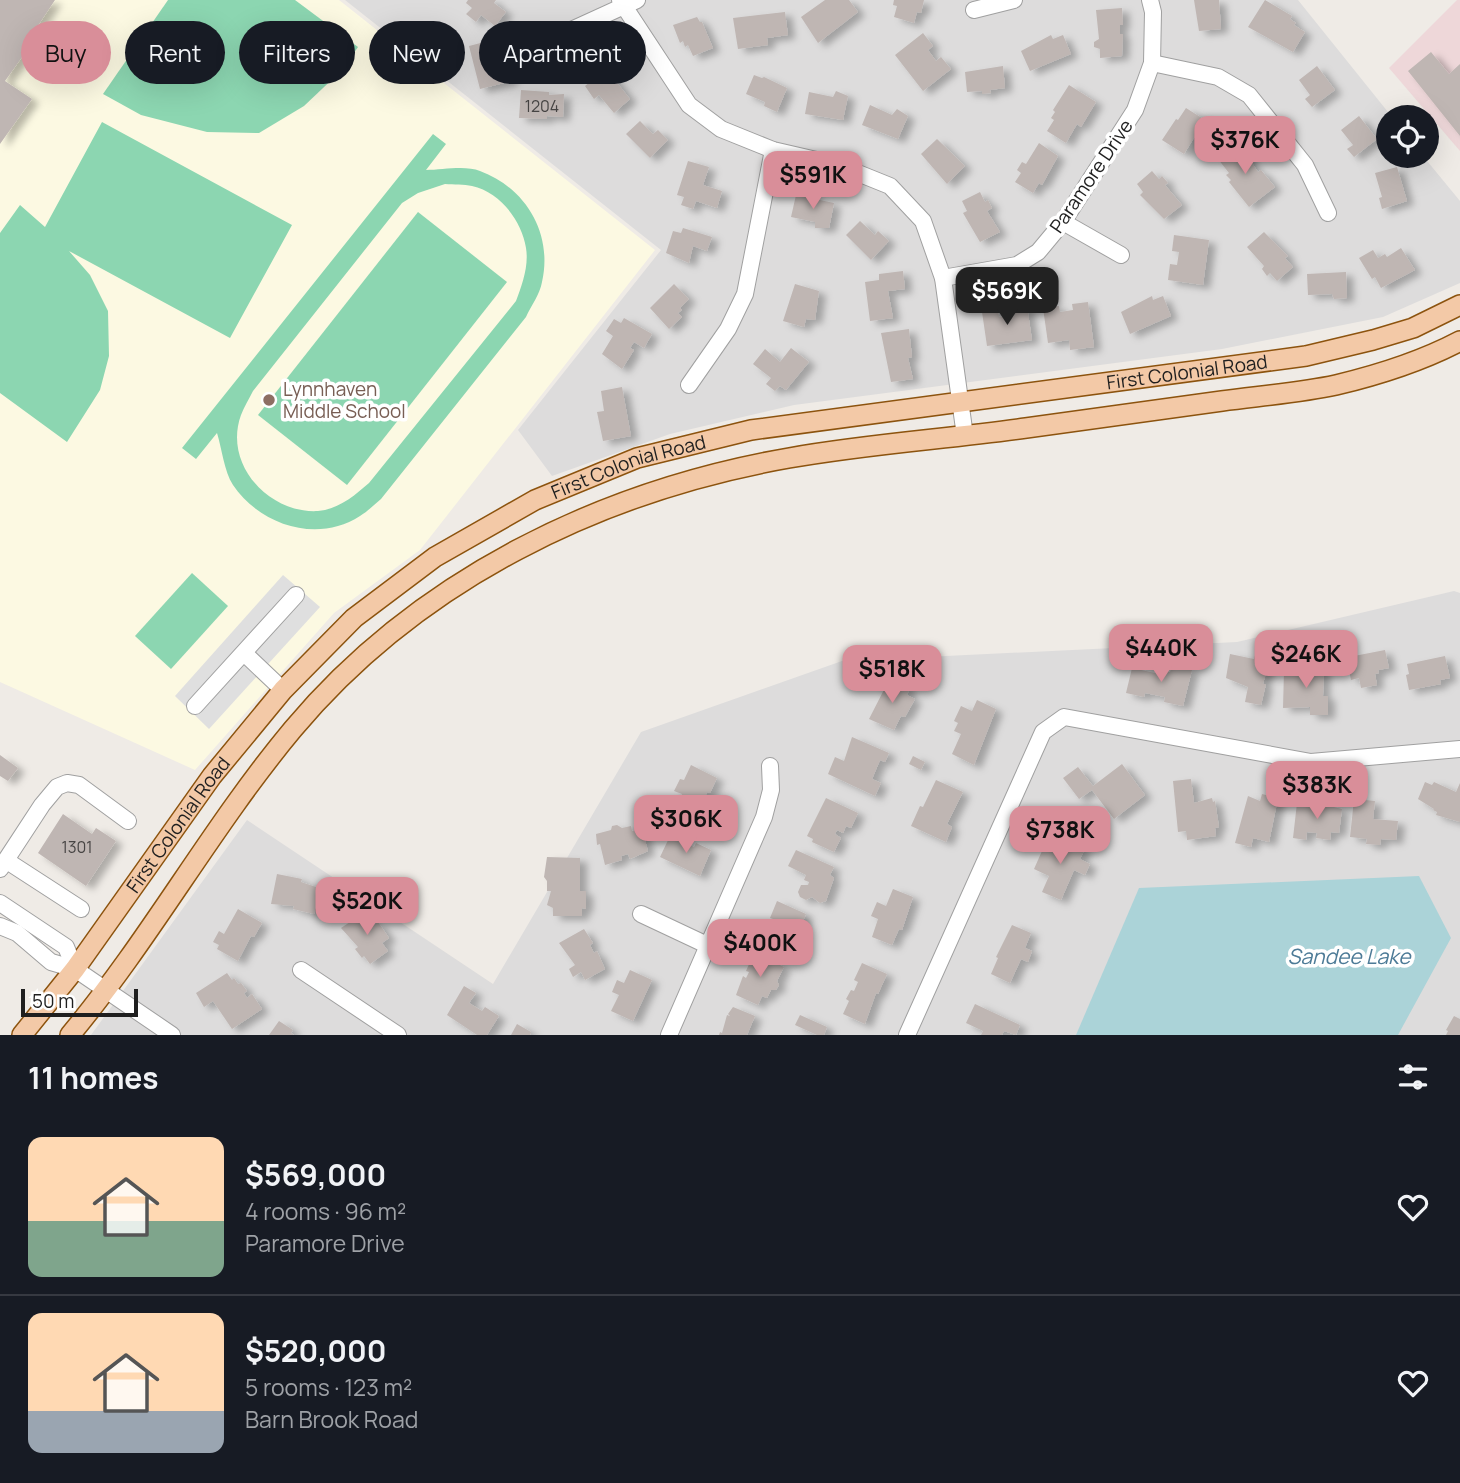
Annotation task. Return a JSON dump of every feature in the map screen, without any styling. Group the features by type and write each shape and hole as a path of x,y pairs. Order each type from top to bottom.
{"main road":[{"name":"First Colonial Road","path":"22,1035 75,970 212,776 283,690 354,618 425,565 535,500 637,458 751,430 1306,356 1413,328 1460,305"},
{"name":"First Colonial Road","path":"70,1035 107,990 254,779 330,689 373,648 449,590 555,529 611,505 669,485 789,458 1335,385 1429,357 1460,341"}],"street":[{"path":"974,10 1014,0"},
{"name":"Paramore Drive","path":"943,278 1017,265 1038,252 1063,222 1135,110 1152,63 1153,12 1150,0"},
{"path":"588,21 627,2 689,105 721,129 773,150 838,164 890,186 923,221 943,278 965,436"},
{"path":"1152,63 1219,77 1249,95 1305,165 1328,213"},
{"path":"689,385 728,329 745,294 773,150"},
{"path":"1063,222 1121,255"},
{"path":"195,706 296,595"},
{"path":"244,653 283,690"},
{"path":"908,1035 1043,732 1064,717 1311,762 1460,748"},
{"path":"669,1035 764,817 771,790 770,766"},
{"path":"81,909 4,865 42,805 57,787 67,783 79,785 128,821"},
{"path":"0,904 66,947 75,970"},
{"path":"641,914 709,946"},
{"path":"0,926 24,938 51,962 75,970 107,990 172,1035"},
{"path":"301,970 398,1035"}],"shaded area":[{"name":"Lynnhaven Middle School","path":"0,0 339,0 369,24 369,84 445,84 655,250 420,550 334,613 195,770 0,682"},
{"path":"345,0 1298,0 1382,105 1376,105 1376,168 1433,168 1460,201 1460,283 1383,317 1222,349 794,405 670,434 552,476 518,430 661,250 451,84 465,84 465,21 372,21"},
{"path":"1460,0 1460,151 1439,126 1439,105 1421,105 1389,68"},
{"path":"283,575 320,607 209,729 175,696"},
{"path":"1454,591 1460,593 1460,1035 91,1035 247,820 493,984 641,732 842,661 1237,642"}],"green space":[{"path":"168,0 295,0 323,21 239,21 239,84 327,84 304,106 259,133 207,132 141,115 103,94 125,62 125,84 225,84 225,21 153,21"},
{"path":"102,122 292,225 230,338 69,251 90,275 108,311 109,356 100,390 67,442 0,393 0,233 20,205 45,227"},
{"path":"433,134 446,144 426,170 474,169 496,179 523,201 539,230 543,247 542,282 535,300 526,317 381,499 363,514 326,529 290,526 258,511 233,485 225,467 217,433 196,459 182,448","holes":["445,184 469,185 482,189 500,201 515,218 524,238 527,255 516,301 369,483 358,493 326,510 300,510 283,504 267,495 245,468 237,433 245,406 253,391 402,203 418,193"]},
{"path":"418,212 507,282 347,485 258,415"},
{"path":"192,573 228,606 171,669 135,636"}],"water":[{"name":"Sandee Lake","path":"1419,876 1451,938 1398,1035 1076,1035 1139,888"}],"building":[{"path":"0,0 55,0 41,21 21,21 21,58 5,81 32,99 0,144"},
{"path":"468,0 496,0 494,3 506,12 499,21 489,21 481,15 476,22 466,14 472,8 466,3"},
{"path":"825,0 849,0 858,12 818,43 801,17"},
{"path":"894,0 924,0 921,13 917,12 914,23 894,17 897,6 893,5"},
{"path":"1194,0 1219,0 1221,29 1199,31"},
{"path":"1265,0 1292,16 1290,19 1296,23 1294,25 1305,32 1293,52 1248,27"},
{"path":"1122,8 1122,56 1100,58 1100,49 1094,47 1094,42 1099,39 1096,10"},
{"path":"785,12 788,35 767,38 768,45 738,49 733,18"},
{"path":"697,17 702,22 713,48 693,56 688,45 685,47 683,41 680,43 673,25"},
{"path":"923,33 933,46 928,50 936,61 941,57 951,69 923,91 895,55"},
{"path":"1051,35 1053,39 1063,35 1071,54 1030,71 1021,51"},
{"path":"479,43 479,84 500,84 480,89 469,46"},
{"path":"1431,52 1449,74 1460,64 1460,136 1439,110 1439,105 1435,105 1408,71"},
{"path":"1003,66 1005,88 982,94 982,91 967,92 965,72"},
{"path":"1317,66 1335,90 1312,107 1305,99 1310,95 1299,80"},
{"path":"754,75 787,88 777,112 764,106 765,102 746,94"},
{"path":"618,84 630,99 614,113 599,95 594,99 585,86"},
{"path":"1069,85 1096,102 1081,127 1077,124 1066,143 1047,131 1054,120 1051,118 1055,112 1053,110"},
{"path":"521,90 549,92 549,95 564,94 563,117 519,118"},
{"path":"836,91 848,96 843,120 805,114 809,92 833,97"},
{"path":"870,105 892,115 897,109 908,116 898,139 862,125"},
{"path":"1186,108 1205,120 1184,154 1162,140"},
{"path":"1359,116 1376,140 1354,157 1347,149 1353,145 1341,130"},
{"path":"640,121 653,134 658,130 668,140 650,158 626,134"},
{"path":"937,139 965,166 947,184 921,154"},
{"path":"1238,142 1258,172 1261,170 1275,187 1249,207 1229,182 1231,180 1226,175 1229,173 1218,159"},
{"path":"1039,143 1058,156 1042,185 1039,183 1033,193 1015,182 1021,173 1017,170 1022,162 1026,164"},
{"path":"688,161 709,167 703,185 722,191 717,208 696,201 693,209 681,205 684,197 677,195"},
{"path":"1397,168 1407,201 1382,209 1379,198 1382,197 1375,173"},
{"path":"1152,171 1159,179 1162,176 1168,183 1165,185 1182,205 1164,219 1140,195 1143,192 1137,184"},
{"path":"980,192 992,208 987,211 1000,232 980,242 963,213 967,211 962,201"},
{"path":"796,195 834,203 829,228 815,228 815,222 791,217"},
{"path":"860,221 875,235 878,231 889,241 871,260 846,235"},
{"path":"683,228 712,237 707,251 693,246 689,263 666,253 673,231 681,233"},
{"path":"1264,232 1288,256 1285,258 1293,267 1277,281 1270,273 1267,276 1262,269 1264,266 1247,247"},
{"path":"1174,235 1209,240 1203,285 1168,280 1170,264 1177,265 1179,252 1172,251"},
{"path":"1401,248 1415,270 1381,288 1359,258 1373,250 1378,258 1385,254 1387,257"},
{"path":"903,271 905,289 888,291 893,318 870,321 865,282 879,280 879,274"},
{"path":"1346,272 1347,298 1334,299 1332,294 1308,295 1307,274"},
{"path":"674,284 689,299 678,313 682,317 669,329 650,308"},
{"path":"795,284 819,291 815,320 806,319 804,327 783,321"},
{"path":"1152,296 1153,300 1163,296 1171,316 1130,334 1121,312"},
{"path":"1088,302 1094,347 1070,350 1069,340 1048,343 1043,308 1059,306 1060,312 1073,310 1072,304"},
{"path":"1027,306 1032,340 987,346 982,312 998,310 999,317 1012,315 1011,308"},
{"path":"624,318 652,334 644,348 634,342 630,348 634,350 622,369 602,354 613,336 606,331 614,319 621,323"},
{"path":"909,329 912,357 908,358 913,379 891,382 881,333"},
{"path":"791,348 809,362 786,390 780,386 775,391 766,384 771,378 753,364 765,349 780,362"},
{"path":"622,387 631,436 603,441 597,412 604,411 601,391"},
{"path":"1385,650 1389,668 1378,670 1379,673 1375,674 1377,685 1361,688 1359,678 1351,680 1348,665 1356,663 1354,656"},
{"path":"1256,651 1271,654 1261,705 1245,702 1248,687 1226,678 1230,654 1254,659"},
{"path":"1445,656 1450,678 1440,680 1441,684 1409,690 1407,664"},
{"path":"1297,665 1324,666 1323,696 1328,696 1328,715 1310,715 1310,707 1283,708 1284,671 1296,672"},
{"path":"1172,666 1192,670 1183,706 1164,702 1165,697 1145,693 1144,697 1126,693 1132,668 1155,673 1156,669 1170,672"},
{"path":"890,678 910,688 907,695 915,699 894,730 869,719"},
{"path":"977,700 996,709 974,765 952,754 961,734 954,731 958,723 954,721 961,706 972,711"},
{"path":"852,737 889,753 885,762 880,760 872,779 881,783 875,796 828,774 835,757 844,761"},
{"path":"0,755 18,768 8,781 0,776"},
{"path":"913,756 925,762 921,770 909,764"},
{"path":"1122,764 1145,795 1114,819 1092,790 1079,799 1063,778 1078,767 1093,786"},
{"path":"691,765 717,778 710,793 707,792 697,818 675,808 682,794 674,791 680,779 684,780"},
{"path":"1191,779 1194,803 1212,798 1213,802 1215,801 1219,827 1215,828 1216,836 1187,840 1186,831 1178,832 1173,781"},
{"path":"936,780 963,792 947,824 952,827 946,842 911,826"},
{"path":"1425,782 1432,785 1434,782 1456,792 1460,783 1460,822 1436,815 1434,809 1418,799"},
{"path":"1262,794 1278,798 1269,842 1253,838 1251,847 1235,843 1248,796 1260,801"},
{"path":"826,798 858,813 851,828 846,826 843,833 837,830 835,834 841,838 834,852 812,842 813,839 807,836"},
{"path":"1354,799 1375,801 1373,819 1398,821 1396,840 1381,839 1380,845 1366,844 1367,839 1350,837"},
{"path":"1297,803 1318,805 1320,810 1321,804 1342,809 1339,833 1331,832 1330,840 1316,838 1317,833 1307,832 1306,840 1293,838"},
{"path":"63,814 92,834 96,828 116,841 86,886 38,853"},
{"path":"612,826 622,828 631,826 632,831 642,829 648,851 630,859 628,854 621,856 622,860 605,865 600,844 597,845 596,834 611,830"},
{"path":"1053,835 1085,849 1080,859 1090,864 1085,875 1074,870 1061,900 1042,892 1049,876 1034,869 1042,851 1046,852"},
{"path":"670,836 694,847 696,843 711,850 700,876 660,857"},
{"path":"796,850 834,867 830,875 834,878 826,901 820,903 812,897 806,900 800,897 798,892 801,885 808,885 809,882 804,880 806,875 788,866"},
{"path":"547,857 580,858 580,891 586,891 586,909 582,908 582,916 553,916 553,908 547,905 551,891 547,891 544,877"},
{"path":"277,874 302,879 301,882 319,888 314,914 293,909 294,906 271,904"},
{"path":"893,889 913,897 902,930 899,929 892,945 872,937 878,919 871,916 877,902 886,906"},
{"path":"777,901 806,914 796,939 794,938 790,947 785,944 781,953 760,943 767,924 770,925 773,919 770,918"},
{"path":"238,909 262,923 254,937 251,936 238,961 217,949 219,945 213,942 219,931 224,934"},
{"path":"365,912 374,925 378,922 389,938 382,943 388,951 370,964 364,956 362,958 355,949 358,947 341,928"},
{"path":"1012,925 1031,933 1025,948 1032,951 1028,962 1021,959 1010,983 991,974 998,958 996,957"},
{"path":"584,929 593,943 590,945 594,953 597,951 605,969 585,980 581,972 573,977 569,969 575,965 559,943"},
{"path":"754,953 784,967 776,990 771,990 767,998 762,996 758,1005 736,995 743,976 746,978 749,972 746,971"},
{"path":"862,963 887,974 878,994 876,993 865,1024 843,1014 849,1001 846,999 858,982 854,980"},
{"path":"630,970 652,980 633,1021 611,1011 619,995 612,992 617,980 624,983"},
{"path":"227,973 232,980 234,978 238,984 241,983 247,991 244,993 247,998 252,994 262,1009 232,1029 213,1001 204,1007 196,993"},
{"path":"464,986 476,993 469,1003 482,1011 485,1007 499,1016 487,1035 477,1035 447,1015"},
{"path":"975,1004 1020,1025 1016,1035 1004,1031 1002,1035 981,1035 983,1031 966,1023"},
{"path":"733,1007 755,1016 747,1035 719,1035 727,1015 730,1016 728,1014"},
{"path":"800,1015 827,1027 824,1035 817,1035 795,1025"},
{"path":"1454,1016 1460,1019 1460,1035 1446,1035 1446,1030"},
{"path":"279,1021 293,1030 291,1033 294,1035 269,1035"},
{"path":"517,1024 531,1032 530,1035 511,1035"}],"place":[{"name":"Lynnhaven Middle School","path":"269,400"}]}
